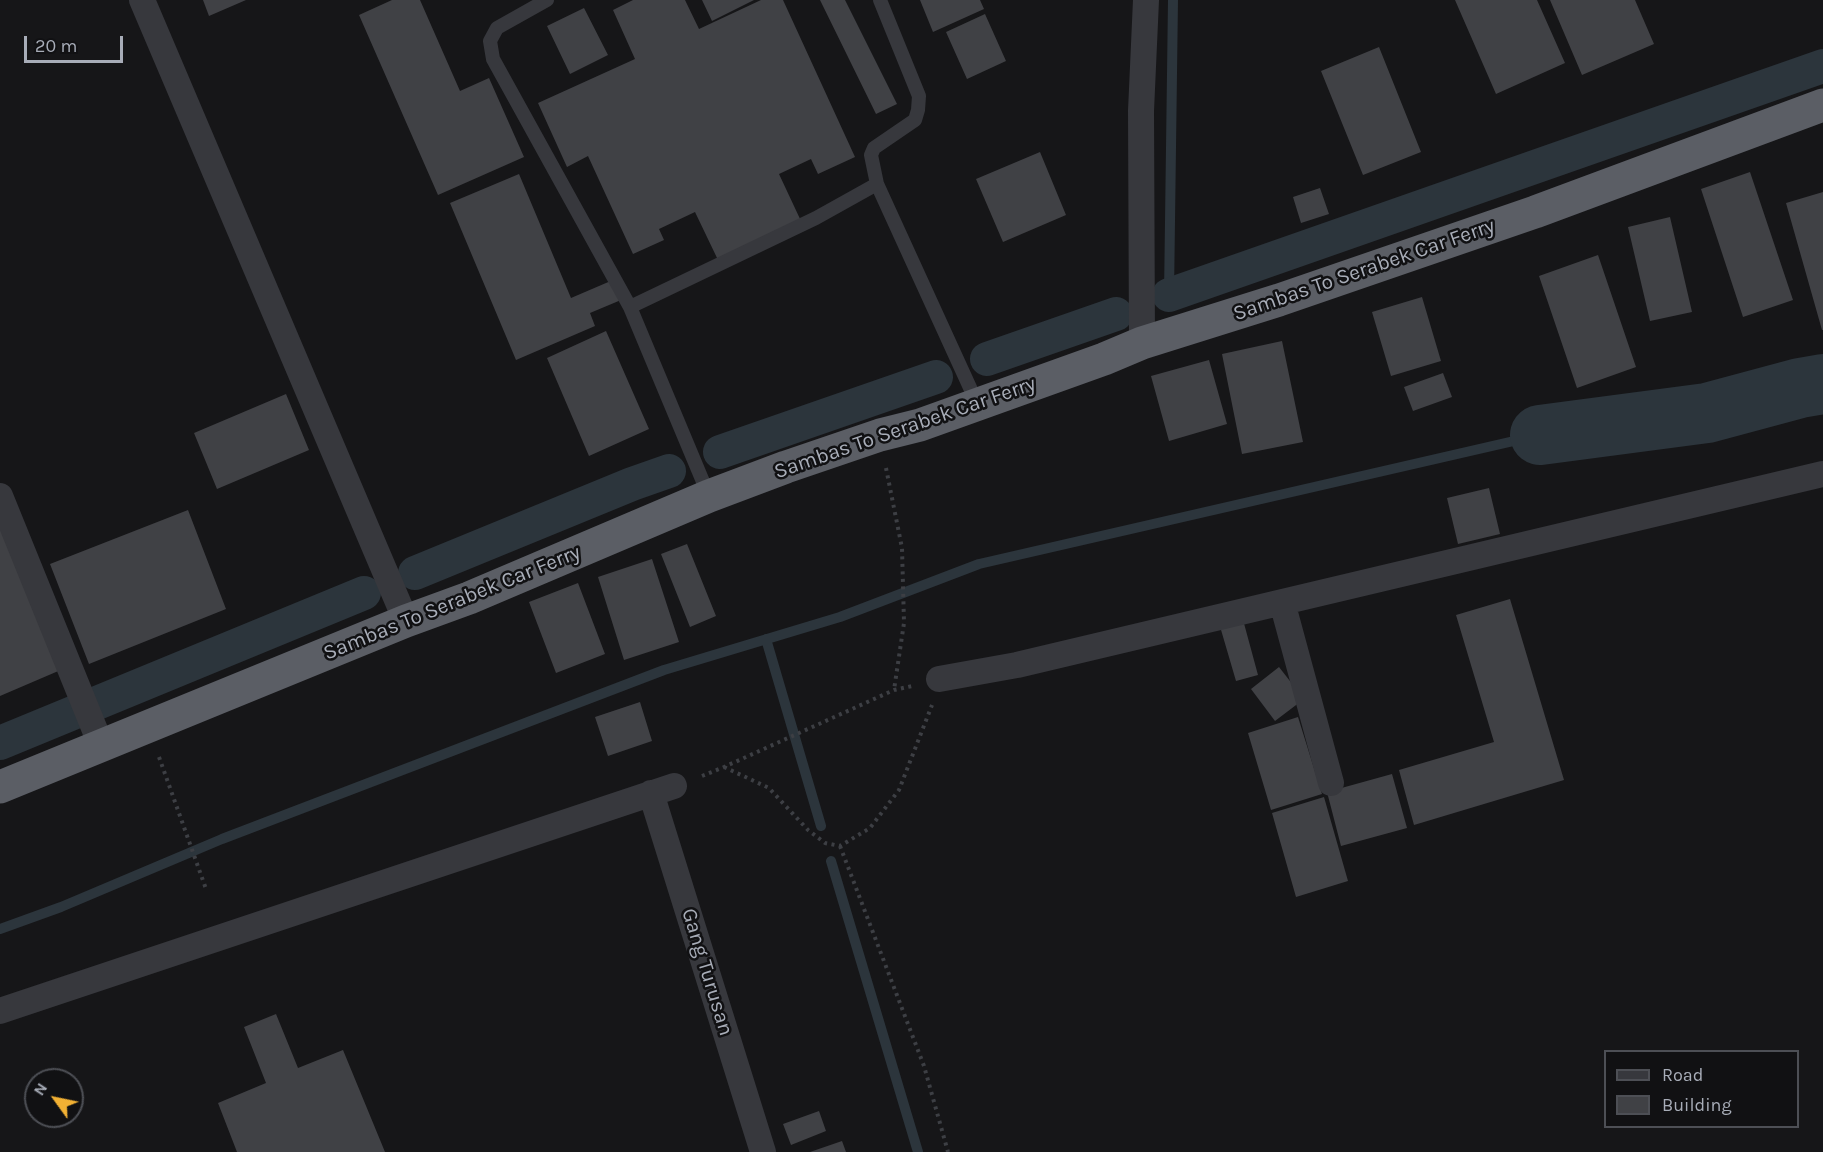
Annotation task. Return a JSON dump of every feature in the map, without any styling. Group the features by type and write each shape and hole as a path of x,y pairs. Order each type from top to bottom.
{"highway":[{"name":"Sambas To Serabek Car Ferry","path":"0,787 406,621 469,598 709,496 786,467 880,435 920,425 1104,359 1142,343 1279,300 1535,212 1823,105"}],"street":[{"path":"142,0 406,621"},
{"path":"1142,343 1141,111 1146,0"},
{"path":"939,679 1017,665 1823,474"},
{"path":"0,496 101,744"},
{"path":"1282,602 1331,783"},
{"path":"0,1011 662,789"},
{"name":"Gang Turusan","path":"662,789 763,1152"}],"lane":[{"path":"547,0 497,28 490,41 493,59 630,307 709,496"},
{"path":"880,0 919,96 915,120 874,148 871,155 877,184 977,403"},
{"path":"630,307 816,218 877,184"}],"path":[{"path":"662,789 724,767 894,690 904,623 902,548 880,435"},
{"path":"724,767 769,788 808,830 825,843 840,846 870,828 899,790 930,711 939,679"},
{"path":"149,726 206,889"},
{"path":"840,846 924,1066 948,1152"}],"building":[{"path":"203,0 246,0 209,16"},
{"path":"392,0 420,0 460,91 489,78 524,157 438,195 359,15"},
{"path":"633,0 685,0 699,29 761,0 783,0 855,157 818,174 811,159 779,174 801,221 718,260 695,212 659,229 664,240 633,254 588,156 567,167 538,103 635,59 613,10"},
{"path":"702,0 754,0 712,21"},
{"path":"820,0 845,0 897,104 876,114"},
{"path":"920,0 980,0 984,9 933,32"},
{"path":"1455,0 1537,0 1565,63 1496,94"},
{"path":"1550,0 1635,0 1654,44 1582,75"},
{"path":"584,8 608,55 570,74 547,26"},
{"path":"985,14 1006,61 967,79 946,32"},
{"path":"1379,47 1421,152 1363,175 1321,71"},
{"path":"1040,152 1066,215 1003,242 976,179"},
{"path":"1750,172 1793,300 1743,317 1701,189"},
{"path":"519,174 571,298 613,280 621,300 590,313 595,326 516,360 450,203"},
{"path":"1320,188 1329,214 1301,223 1293,197"},
{"path":"1823,192 1823,330 1822,330 1786,203"},
{"path":"1670,217 1692,312 1650,321 1628,227"},
{"path":"1598,255 1636,367 1577,388 1539,276"},
{"path":"1422,297 1441,361 1391,376 1372,312"},
{"path":"606,331 649,429 589,456 547,358"},
{"path":"1282,341 1303,442 1242,454 1222,354"},
{"path":"1209,360 1227,424 1169,441 1151,376"},
{"path":"1443,373 1452,397 1413,411 1404,387"},
{"path":"286,394 309,450 217,489 194,433"},
{"path":"1489,488 1500,534 1458,544 1447,498"},
{"path":"188,510 226,609 89,664 50,564"},
{"path":"0,526 63,669 0,696"},
{"path":"687,544 716,616 690,627 661,554"},
{"path":"652,559 679,642 624,660 598,577"},
{"path":"578,583 605,654 556,673 529,602"},
{"path":"1510,599 1564,780 1414,825 1399,770 1494,742 1456,615"},
{"path":"1242,616 1258,675 1236,681 1219,623"},
{"path":"1279,667 1304,699 1275,721 1251,689"},
{"path":"640,702 652,741 608,756 595,717"},
{"path":"1298,717 1322,794 1271,810 1248,733"},
{"path":"1392,774 1407,828 1341,846 1327,792"},
{"path":"1324,797 1348,881 1296,897 1272,813"},
{"path":"276,1014 298,1068 343,1050 385,1152 237,1152 218,1103 266,1083 244,1027"},
{"path":"819,1111 826,1131 791,1145 783,1124"},
{"path":"842,1141 846,1152 810,1152"}],"waterway":[{"path":"1169,295 1173,0"},
{"path":"1169,295 1823,66"},
{"path":"987,359 1116,314"},
{"path":"720,452 936,377"},
{"path":"1540,435 1707,413 1823,384"},
{"path":"0,929 61,907 222,839 664,670 840,617 979,564 1540,435"},
{"path":"415,573 669,471"},
{"path":"0,743 364,593"},
{"path":"766,639 821,826"},
{"path":"831,861 918,1152"}]}
